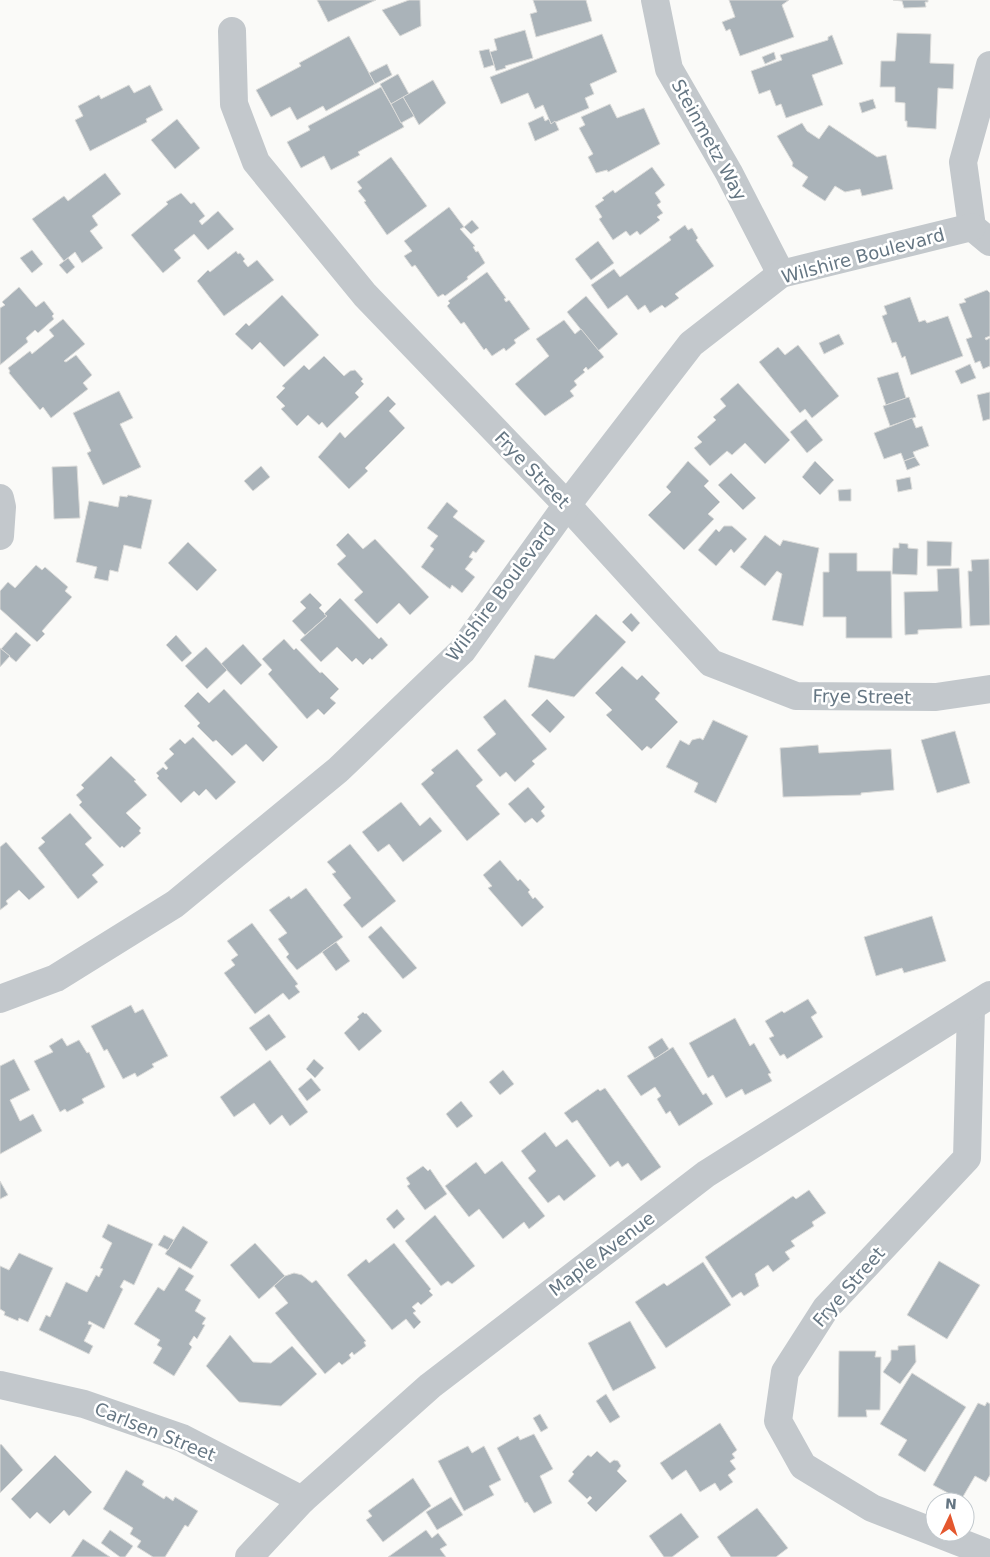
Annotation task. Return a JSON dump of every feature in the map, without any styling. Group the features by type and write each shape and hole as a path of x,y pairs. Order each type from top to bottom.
{"street":[{"name":"Steinmetz Way","path":"655,0 669,69 729,173 781,274"},
{"name":"Frye Street","path":"232,31 234,104 256,162 365,295 567,505 712,663 796,696 936,697 990,689"},
{"path":"981,235 963,162 990,65"},
{"name":"Wilshire Boulevard","path":"0,999 56,978 175,904 338,770 462,650 567,505 691,344 781,274 981,235"},
{"path":"0,536 1,502"},
{"name":"Frye Street","path":"980,1002 967,1158 826,1308 785,1372 778,1421 802,1466 872,1508 990,1554"},
{"name":"Maple Avenue","path":"256,1555 302,1500 430,1386 706,1174 980,1002"},
{"name":"Carlsen Street","path":"0,1385 84,1404 182,1438 302,1500"}],"building":[{"path":"317,0 376,0 328,22"},
{"path":"409,0 420,0 421,26 400,36 382,10"},
{"path":"533,0 586,0 592,21 536,37 530,14 537,12"},
{"path":"729,0 789,0 782,5 794,37 740,56 730,29 726,31 722,22 735,17"},
{"path":"893,0 928,0 928,2 925,2 926,7 904,8 902,1"},
{"path":"525,30 533,58 505,66 506,68 496,71 490,52 497,50 494,39"},
{"path":"897,33 931,34 930,63 954,64 953,89 938,88 936,129 907,127 905,103 895,102 895,87 880,87 881,61 895,61"},
{"path":"602,34 617,72 590,84 594,94 585,98 589,108 551,124 543,105 535,109 528,93 501,104 490,77"},
{"path":"832,35 843,64 812,75 823,105 786,118 781,104 776,106 770,90 759,94 751,71 782,60 780,55 828,40 828,37"},
{"path":"349,36 375,84 326,111 323,106 297,120 290,107 271,117 256,90 301,66 299,63"},
{"path":"489,49 494,65 484,68 479,51"},
{"path":"774,52 776,59 765,64 762,57"},
{"path":"387,64 392,75 375,84 369,73"},
{"path":"398,74 409,94 391,104 380,84"},
{"path":"433,80 446,103 419,125 403,97"},
{"path":"129,85 134,93 150,85 163,110 146,119 147,122 90,151 75,120 83,116 78,106 99,95 101,99"},
{"path":"381,87 404,127 358,152 360,155 331,170 324,156 301,168 287,142 310,130 308,126"},
{"path":"403,97 414,116 401,123 391,104"},
{"path":"873,99 876,108 862,113 859,103"},
{"path":"610,104 617,118 644,108 660,144 608,172 607,170 596,173 588,157 593,154 579,128 585,125 581,117"},
{"path":"543,116 545,121 549,119 551,124 555,121 559,130 535,141 528,123"},
{"path":"177,119 200,148 175,169 151,140"},
{"path":"802,123 807,131 819,139 829,125 877,157 886,155 893,189 862,196 860,189 845,192 835,186 825,201 802,186 808,177 792,166 793,163 777,136"},
{"path":"391,157 427,206 387,235 364,202 366,201 358,191 362,188 357,182"},
{"path":"652,167 665,185 655,193 661,202 657,205 663,213 657,217 660,220 640,235 637,231 630,236 626,231 613,240 599,219 602,217 595,206 613,190 615,193"},
{"path":"105,173 121,194 92,216 98,225 90,231 103,248 82,263 75,252 64,261 32,219 64,196 68,201"},
{"path":"181,193 191,204 194,202 205,216 199,221 202,225 218,211 234,229 208,250 194,234 174,250 181,258 163,273 131,235 168,204 166,202"},
{"path":"449,207 464,227 460,229 475,246 473,247 476,252 478,251 485,263 467,277 468,279 445,296 443,294 438,297 415,265 412,267 404,256 412,251 404,241"},
{"path":"472,220 479,228 471,234 464,227"},
{"path":"685,225 688,230 692,228 698,238 696,240 714,266 675,294 679,298 665,308 662,305 650,313 645,305 638,310 627,295 608,309 591,285 614,269 620,277 671,240 669,237"},
{"path":"598,241 614,263 591,280 575,259"},
{"path":"32,250 43,264 32,273 20,258"},
{"path":"236,251 245,259 243,261 248,267 257,260 274,280 224,316 197,281 208,270 210,272"},
{"path":"68,258 75,267 67,274 59,265"},
{"path":"487,272 506,298 504,299 506,302 509,300 530,329 514,340 516,343 506,351 504,348 492,356 486,348 484,350 464,322 461,324 447,306 450,303 448,301"},
{"path":"19,287 36,307 44,301 54,314 52,316 54,319 38,333 35,330 26,338 28,342 0,365 0,308 5,305 2,302"},
{"path":"987,290 990,293 990,336 985,338 986,340 990,338 990,366 983,369 980,361 975,363 966,339 972,337 959,304 966,302 964,299"},
{"path":"282,295 319,335 284,367 260,342 252,350 235,334 246,323 249,326"},
{"path":"586,296 618,334 598,351 567,312"},
{"path":"910,297 919,322 925,320 927,323 948,316 963,356 911,375 905,356 902,358 896,342 892,343 882,316 887,314 884,306"},
{"path":"63,319 85,344 64,361 66,362 76,355 92,375 83,383 88,389 51,418 43,407 40,410 9,373 8,368 30,351 32,354 54,336 49,330"},
{"path":"564,320 575,334 581,329 604,357 588,370 586,367 583,370 585,372 574,381 577,385 570,391 574,396 545,416 515,384 549,356 536,339"},
{"path":"839,334 844,344 824,354 819,343"},
{"path":"798,345 839,396 812,418 805,409 800,413 759,362 778,347 785,355"},
{"path":"324,356 344,376 350,371 355,370 363,379 361,381 364,384 355,393 359,397 327,428 322,422 319,425 308,415 297,426 281,409 285,406 276,397 285,388 282,386 304,365 309,370"},
{"path":"970,364 976,378 961,384 955,371"},
{"path":"898,372 906,398 886,405 877,378"},
{"path":"738,383 790,440 765,464 745,443 732,455 727,451 710,466 694,448 702,442 697,437 716,420 713,417 726,406 720,399"},
{"path":"119,391 133,418 120,424 141,467 103,485 87,453 91,451 73,413"},
{"path":"990,392 990,419 983,421 977,395"},
{"path":"388,396 396,404 389,411 405,428 365,468 368,471 349,489 318,457 340,432 345,438"},
{"path":"909,397 916,417 890,426 883,406"},
{"path":"912,418 916,428 922,426 929,446 913,452 915,457 904,461 901,453 884,459 874,433"},
{"path":"806,419 823,440 807,453 790,432"},
{"path":"915,457 920,465 907,470 904,461"},
{"path":"688,461 709,481 704,486 720,502 708,514 714,519 684,550 648,515 671,492 666,487"},
{"path":"815,461 834,480 820,495 802,477"},
{"path":"77,466 80,518 54,519 52,467"},
{"path":"261,466 270,477 253,491 244,481"},
{"path":"731,473 756,498 743,510 718,485"},
{"path":"910,477 912,489 898,492 896,480"},
{"path":"851,489 851,501 839,501 838,490"},
{"path":"128,495 152,500 141,549 124,545 118,572 110,570 108,581 94,578 97,567 76,562 89,501 118,507 120,496 127,497"},
{"path":"447,502 458,511 453,517 485,541 476,553 473,551 469,557 473,559 465,569 475,577 462,593 452,585 450,589 421,567 434,549 430,546 438,536 427,528"},
{"path":"724,526 732,526 747,539 734,553 731,549 716,566 698,550 716,529 719,532"},
{"path":"348,533 363,549 375,539 429,597 410,615 399,603 377,624 354,600 363,592 337,564 346,556 336,545"},
{"path":"765,535 780,546 783,540 819,548 803,626 772,620 782,574 777,571 765,586 740,567"},
{"path":"927,541 952,542 951,566 927,566"},
{"path":"188,542 217,570 197,591 168,563"},
{"path":"899,543 908,544 908,548 918,549 917,575 892,574 893,548 899,548"},
{"path":"829,553 857,553 857,571 891,571 892,638 846,638 846,617 823,617 823,572 829,572"},
{"path":"989,559 990,625 970,626 968,571 972,571 971,560"},
{"path":"36,565 42,570 45,567 68,587 65,591 72,597 42,631 45,634 37,642 0,609 0,591 8,582 15,588"},
{"path":"959,568 962,628 918,630 918,634 905,635 904,592 938,591 937,569"},
{"path":"310,593 322,605 319,608 327,616 305,635 292,621 306,608 300,602"},
{"path":"340,598 379,639 381,637 388,645 372,660 370,658 363,665 356,658 352,662 337,647 321,662 300,640 327,616 324,614"},
{"path":"631,613 640,623 632,632 622,622"},
{"path":"596,614 626,642 574,697 528,687 535,655 554,659"},
{"path":"16,632 31,645 16,662 1,649"},
{"path":"176,635 192,653 182,662 166,645"},
{"path":"284,639 339,689 330,698 336,703 324,715 318,709 307,719 268,674 272,670 262,659"},
{"path":"243,644 262,665 241,685 221,664"},
{"path":"206,647 227,670 207,689 185,666"},
{"path":"0,648 10,656 0,667"},
{"path":"622,666 637,680 642,675 660,693 655,699 678,722 651,749 647,746 642,751 606,715 612,710 595,693"},
{"path":"224,689 278,747 263,762 246,744 232,756 216,740 213,742 197,726 200,723 184,706 198,692 209,703"},
{"path":"505,699 547,749 532,761 535,764 515,782 506,772 500,777 477,750 496,734 483,717"},
{"path":"547,699 565,717 550,733 531,715"},
{"path":"713,720 748,736 716,803 694,792 698,783 666,767 680,740 689,745 692,740 700,738 703,740"},
{"path":"955,731 970,783 937,793 921,740"},
{"path":"193,737 236,782 216,800 206,789 199,796 194,791 181,803 157,778 159,776 156,773 163,767 166,770 168,768 164,763 174,754 169,749 180,739 185,744"},
{"path":"818,745 819,753 891,749 894,790 861,793 861,795 783,797 780,748"},
{"path":"457,749 483,780 476,786 500,814 467,841 421,784 434,773 431,770"},
{"path":"111,756 136,780 134,781 147,795 126,813 141,828 139,831 141,833 124,848 122,846 120,848 79,805 82,802 76,795 84,788 81,785"},
{"path":"528,787 545,807 541,811 545,816 537,823 532,818 525,823 508,804"},
{"path":"401,802 420,826 430,817 442,831 403,862 389,844 378,852 362,832"},
{"path":"70,813 92,838 85,844 104,865 92,875 98,882 78,899 38,848 45,842 41,838"},
{"path":"6,842 45,887 29,900 19,890 6,901 8,904 0,910 0,847"},
{"path":"350,844 396,901 362,928 343,905 351,898 332,874 336,872 327,862"},
{"path":"500,860 518,881 520,879 530,890 528,892 533,899 535,897 544,907 522,927 488,888 492,886 483,875"},
{"path":"306,888 343,937 297,970 286,957 289,954 278,939 287,933 269,910 289,896 291,899"},
{"path":"932,916 946,961 904,973 902,968 876,976 864,937"},
{"path":"252,923 298,984 295,986 300,992 289,1000 283,993 255,1014 224,973 235,965 231,960 238,955 227,941"},
{"path":"381,926 417,968 403,979 368,937"},
{"path":"336,942 350,961 336,971 322,952"},
{"path":"808,999 817,1013 811,1017 823,1037 787,1059 784,1054 780,1056 769,1038 774,1036 765,1021 782,1011 784,1013"},
{"path":"131,1005 135,1013 143,1009 168,1056 152,1064 154,1067 137,1077 135,1073 123,1079 107,1049 104,1051 91,1026"},
{"path":"363,1012 382,1031 359,1051 344,1033 359,1019 357,1017"},
{"path":"269,1014 286,1037 266,1051 249,1028"},
{"path":"735,1018 750,1046 754,1043 771,1073 768,1074 772,1081 745,1095 742,1089 726,1098 713,1075 708,1078 689,1043"},
{"path":"62,1038 67,1046 79,1040 87,1053 89,1052 105,1087 82,1099 84,1103 67,1112 65,1109 60,1112 34,1061 53,1052 49,1046"},
{"path":"662,1038 669,1049 655,1059 648,1047"},
{"path":"673,1047 703,1095 706,1093 713,1104 679,1126 670,1111 666,1114 657,1099 661,1096 655,1087 641,1096 627,1076"},
{"path":"14,1059 30,1090 10,1100 20,1121 33,1114 42,1131 0,1154 0,1066"},
{"path":"314,1059 324,1068 315,1078 306,1069"},
{"path":"270,1060 308,1112 290,1126 282,1115 270,1125 254,1103 234,1117 220,1097"},
{"path":"503,1070 514,1084 500,1095 489,1082"},
{"path":"311,1078 321,1090 307,1101 298,1089"},
{"path":"605,1088 661,1167 641,1181 628,1163 622,1167 618,1161 610,1167 577,1120 572,1123 564,1113 598,1089 600,1091"},
{"path":"461,1101 473,1116 457,1128 446,1114"},
{"path":"545,1132 556,1147 567,1139 596,1176 564,1201 559,1195 548,1203 528,1178 536,1171 521,1151"},
{"path":"502,1161 545,1216 529,1229 524,1222 503,1239 479,1209 469,1217 445,1186 476,1162 485,1174"},
{"path":"423,1166 428,1171 430,1169 447,1194 425,1210 407,1186 410,1184 406,1178"},
{"path":"0,1181 8,1195 0,1199"},
{"path":"809,1190 826,1213 812,1222 814,1226 791,1241 795,1246 785,1252 790,1259 773,1272 768,1265 755,1274 759,1286 744,1296 741,1292 732,1298 705,1257 793,1196 796,1199"},
{"path":"397,1209 405,1219 394,1229 386,1219"},
{"path":"435,1215 475,1266 452,1284 448,1281 441,1286 405,1241"},
{"path":"108,1224 153,1244 134,1285 124,1280 120,1287 123,1289 104,1329 89,1321 88,1324 92,1325 84,1341 93,1346 89,1354 39,1330 46,1315 50,1317 66,1282 87,1292 96,1275 99,1277 103,1269 100,1268 112,1243 102,1237"},
{"path":"183,1226 208,1242 191,1269 165,1254"},
{"path":"164,1235 174,1240 168,1250 158,1245"},
{"path":"255,1243 285,1276 259,1299 230,1265"},
{"path":"394,1243 431,1289 429,1291 433,1295 421,1305 418,1302 412,1307 416,1311 413,1313 421,1322 414,1329 406,1319 392,1330 347,1275 366,1259 369,1263"},
{"path":"19,1253 53,1268 28,1322 19,1318 18,1321 4,1315 5,1312 0,1309 0,1266 9,1270"},
{"path":"939,1261 980,1285 947,1339 907,1315"},
{"path":"703,1262 731,1305 666,1348 635,1302 664,1283 667,1286"},
{"path":"179,1267 194,1276 185,1290 201,1300 195,1311 206,1318 202,1324 205,1325 197,1339 194,1336 189,1344 192,1347 174,1376 153,1363 162,1348 157,1345 160,1340 134,1324 158,1287 164,1291"},
{"path":"294,1273 302,1275 312,1283 316,1280 366,1341 364,1342 366,1346 354,1355 352,1352 349,1355 351,1358 342,1365 339,1362 325,1374 275,1313 288,1303 274,1286 285,1276"},
{"path":"630,1321 656,1368 613,1391 588,1343"},
{"path":"230,1335 253,1362 271,1363 292,1346 317,1374 281,1406 239,1402 206,1366"},
{"path":"915,1345 916,1362 900,1384 883,1372 891,1360 891,1350 898,1350 898,1346"},
{"path":"839,1351 876,1351 875,1357 881,1357 880,1410 866,1410 867,1417 838,1417"},
{"path":"912,1373 966,1407 925,1472 898,1455 907,1440 880,1424"},
{"path":"606,1394 620,1417 610,1423 596,1401"},
{"path":"987,1402 990,1404 990,1475 986,1482 975,1476 966,1492 946,1492 933,1485 978,1403 985,1406"},
{"path":"540,1414 548,1428 541,1432 533,1418"},
{"path":"720,1423 737,1450 732,1454 735,1458 730,1461 736,1469 728,1475 733,1482 720,1491 715,1483 700,1492 686,1470 672,1480 660,1463"},
{"path":"534,1434 553,1469 540,1476 552,1503 534,1513 527,1502 525,1503 497,1448 518,1436 520,1440"},
{"path":"0,1445 23,1470 0,1493"},
{"path":"468,1446 472,1453 484,1446 501,1480 489,1486 494,1495 464,1511 438,1461"},
{"path":"597,1451 610,1463 614,1460 618,1461 621,1466 617,1471 627,1481 596,1512 587,1503 592,1498 590,1496 587,1499 568,1481 574,1474 572,1472 588,1455 591,1457"},
{"path":"55,1455 92,1492 69,1516 64,1510 50,1524 37,1512 30,1519 11,1499"},
{"path":"126,1470 144,1481 142,1485 164,1499 166,1496 173,1501 175,1497 198,1511 188,1527 185,1525 165,1557 153,1557 137,1547 141,1541 130,1534 133,1528 103,1509"},
{"path":"413,1478 431,1506 383,1542 366,1520 372,1516 368,1511"},
{"path":"451,1497 463,1515 437,1530 426,1512"},
{"path":"757,1508 788,1548 776,1557 731,1557 717,1537"},
{"path":"681,1513 699,1537 672,1557 664,1557 649,1536"},
{"path":"110,1530 133,1546 125,1557 120,1557 101,1543"},
{"path":"426,1530 432,1538 438,1533 447,1545 440,1549 446,1557 388,1557"},
{"path":"83,1539 110,1557 71,1557"}]}
